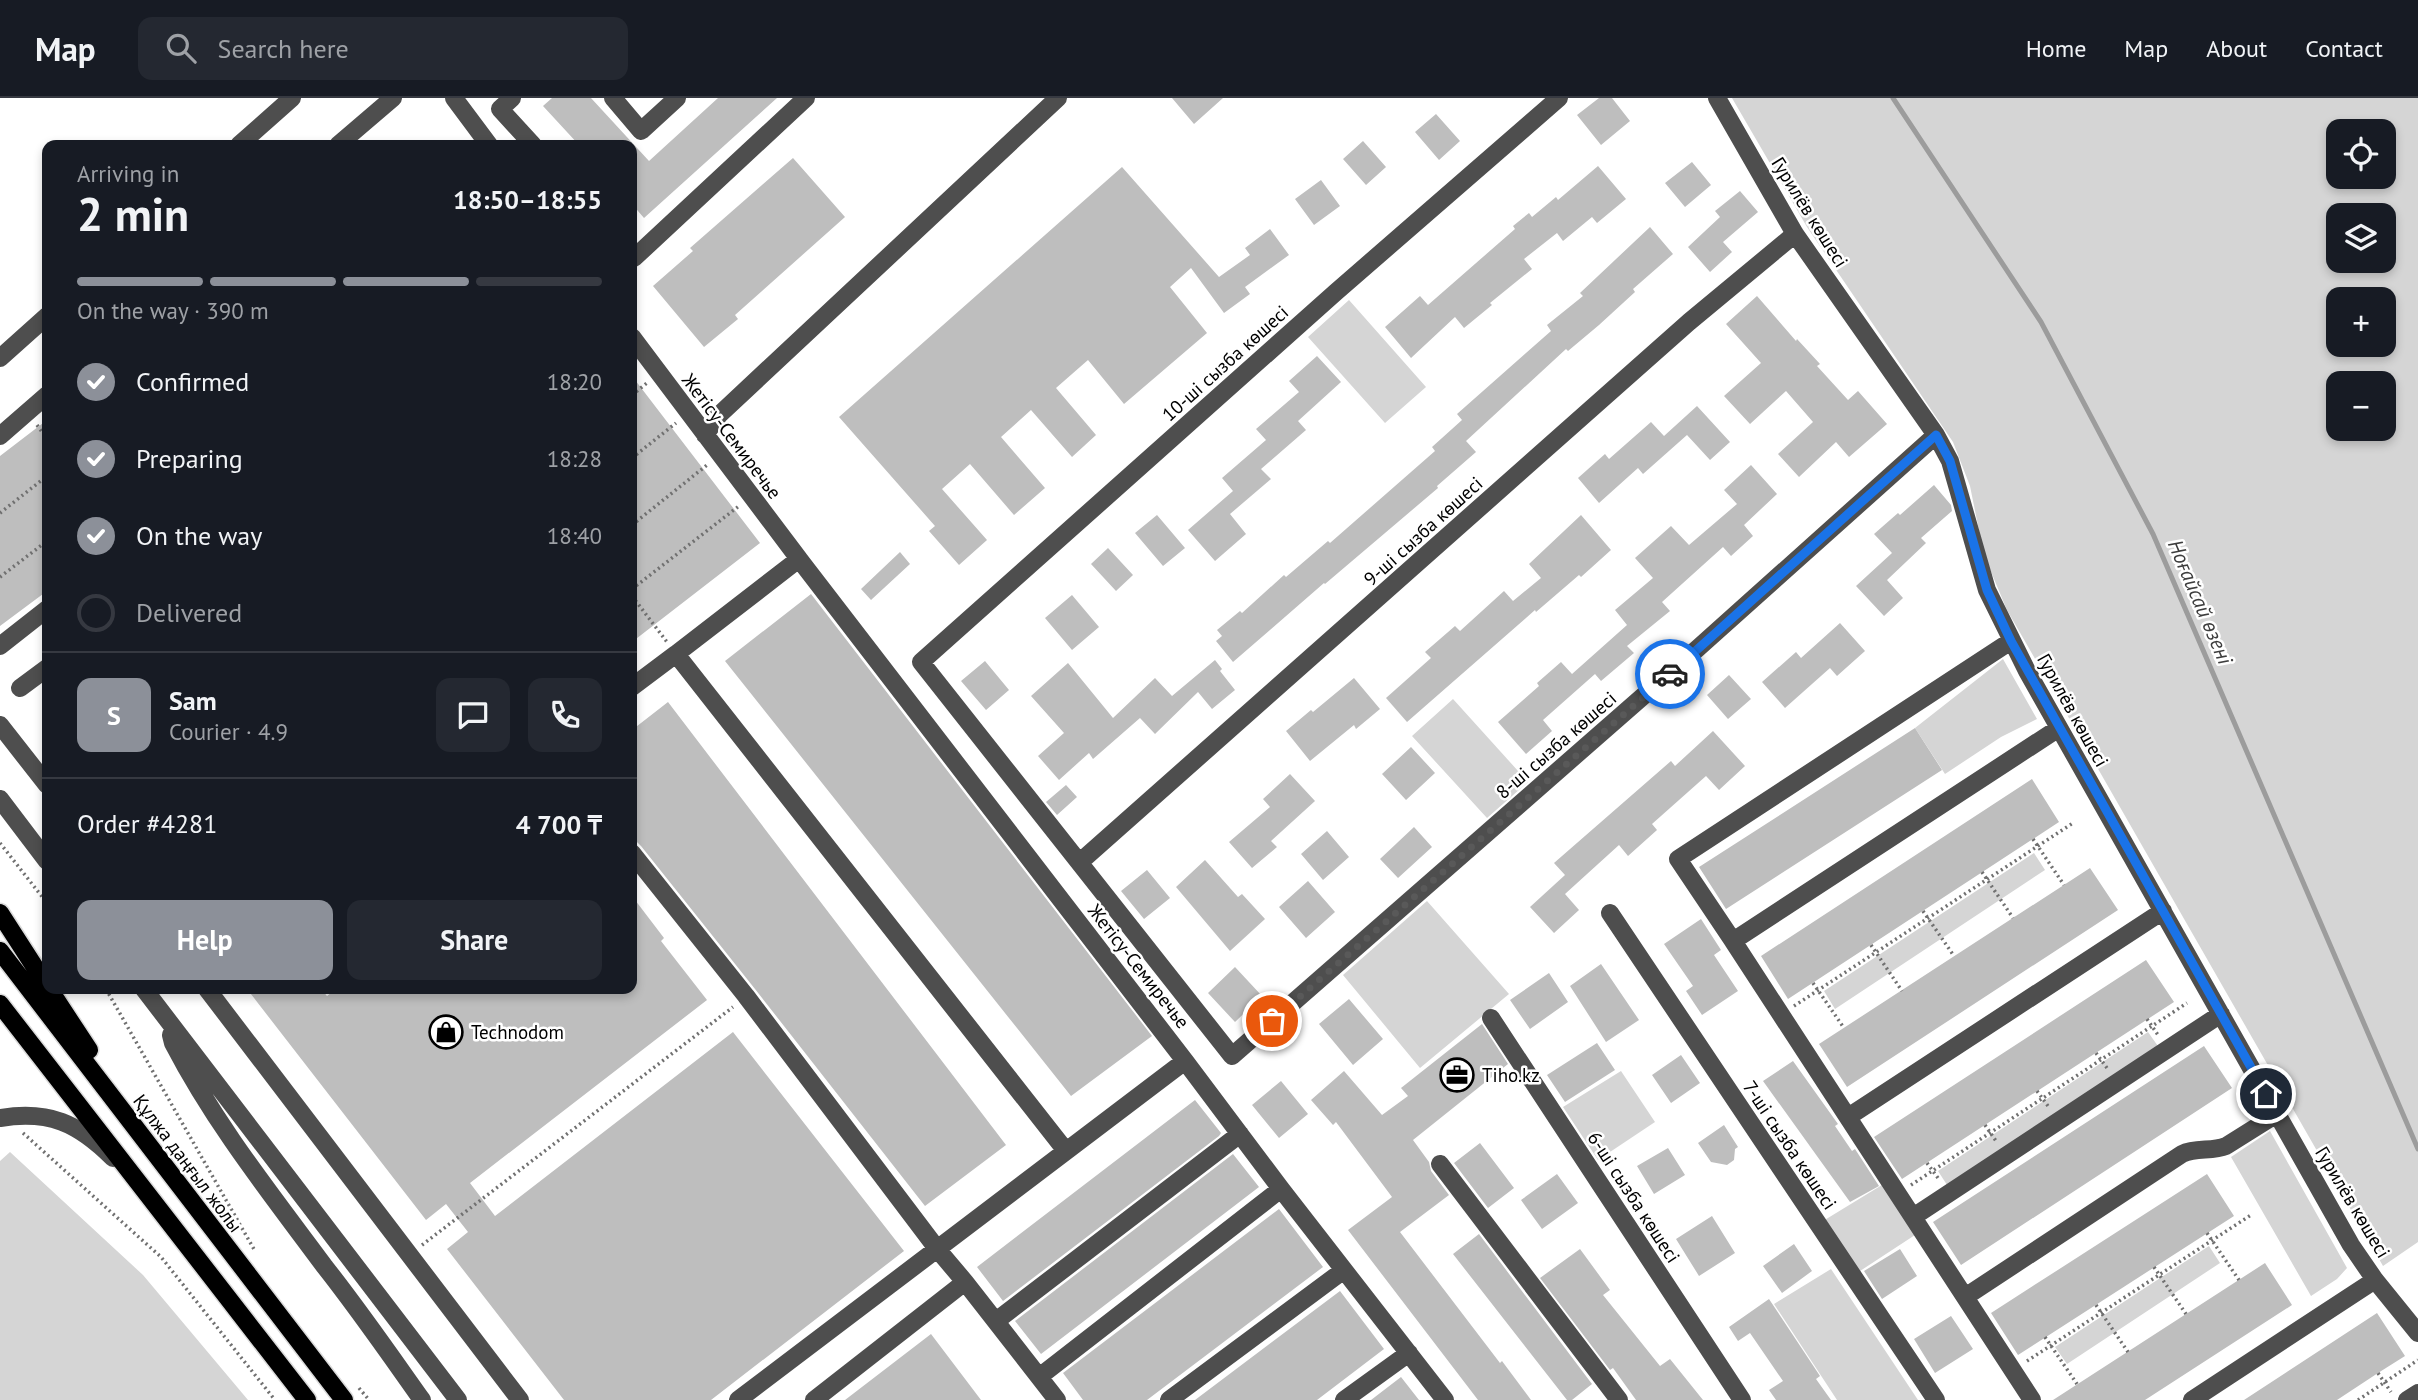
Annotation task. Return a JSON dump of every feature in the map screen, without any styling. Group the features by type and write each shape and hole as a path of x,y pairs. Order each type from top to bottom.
{"main road":[{"path":"0,913 42,978"},
{"name":"Құлжа даңғыл жолы","path":"0,951 344,1400"},
{"path":"53,994 169,1174"},
{"path":"0,1003 307,1400"}],"street":[{"path":"245,140 292,98"},
{"path":"344,140 393,98"},
{"path":"454,98 485,140"},
{"path":"512,98 500,109 528,140"},
{"path":"613,98 641,131 677,98"},
{"path":"637,255 806,98"},
{"path":"705,435 719,415 1058,98"},
{"name":"10-ші сызба көшесі","path":"1080,862 921,662 1336,292 1559,98"},
{"name":"Гурилёв көшесі","path":"1717,98 1795,234 1936,435 1950,461 1987,590 2011,641 2351,1245 2375,1280 2418,1333"},
{"name":"9-ші сызба көшесі","path":"1080,862 1689,322 1795,234"},
{"path":"0,358 42,320"},
{"name":"Жетісу-Семиречье","path":"637,344 799,559 1445,1400"},
{"path":"0,436 42,399"},
{"name":"8-ші сызба көшесі","path":"1080,862 1232,1056 1697,649 1936,435"},
{"path":"637,683 799,559"},
{"path":"0,646 42,613"},
{"path":"2011,641 1678,859 2032,1400"},
{"path":"676,654 1066,1152"},
{"path":"20,688 42,671"},
{"path":"0,724 42,779"},
{"path":"1733,941 2059,728"},
{"path":"0,800 42,855"},
{"path":"637,859 746,996 938,1250 1057,1400"},
{"path":"1847,1117 2163,911"},
{"name":"7-ші сызба көшесі","path":"1610,913 1936,1400"},
{"path":"148,994 458,1400"},
{"path":"218,994 409,1255 520,1400"},
{"path":"1913,1217 2221,1014"},
{"name":"6-ші сызба көшесі","path":"1491,1018 1742,1400"},
{"path":"169,1021 173,1043 204,1101 422,1400"},
{"path":"738,1400 1185,1061"},
{"path":"1965,1297 2182,1154 2226,1146 2277,1114"},
{"path":"3,1118 20,1115 44,1116 69,1124 99,1145 148,1193"},
{"path":"996,1321 1240,1135"},
{"path":"1440,1164 1619,1400"},
{"path":"1039,1377 1281,1189"},
{"path":"1169,1400 1344,1270"},
{"path":"2192,1400 2375,1280"},
{"path":"814,1400 965,1282"},
{"path":"1344,1400 1409,1353"},
{"path":"2407,1400 2418,1393"}],"path":[{"path":"637,454 689,413"},
{"path":"637,520 720,455"},
{"path":"0,513 42,480"},
{"path":"637,585 751,496"},
{"path":"0,577 42,545"},
{"path":"637,603 676,654"},
{"path":"1781,1014 2073,822"},
{"path":"2033,839 2064,885"},
{"path":"0,843 42,897"},
{"path":"1982,872 2013,918"},
{"path":"1923,911 1954,957"},
{"path":"1871,945 1902,991"},
{"path":"1813,982 1844,1028"},
{"path":"109,994 255,1251"},
{"path":"409,1255 746,996"},
{"path":"1898,1194 2187,1003"},
{"path":"3,1118 161,1257 275,1400"},
{"path":"2013,1371 2251,1215"},
{"path":"2207,1233 2239,1280"},
{"path":"2154,1267 2186,1314"},
{"path":"2096,1305 2128,1352"},
{"path":"2045,1337 2077,1384"},
{"path":"2358,1400 2418,1360"},
{"path":"2378,1373 2396,1400"},
{"path":"352,1379 369,1400"}],"shaded area":[{"path":"1732,98 2418,98 2418,1242 2383,1266 2007,610 1984,555 1970,486 1953,442 1807,227"},
{"path":"1349,300 1426,387 1385,423 1308,337"},
{"path":"2003,659 2037,719 2001,737 1945,774 1915,728"},
{"path":"1453,699 1528,782 1487,818 1412,736"},
{"path":"2034,853 2045,870 1835,1009 1824,991"},
{"path":"1427,901 1509,994 1420,1068 1343,975"},
{"path":"2148,1032 2160,1049 1949,1188 1938,1171"},
{"path":"1621,1071 1655,1122 1598,1160 1563,1107"},
{"path":"2270,1131 2347,1268 2337,1279 2311,1296 2231,1157"},
{"path":"10,1152 143,1275 248,1400 0,1400 0,1161"},
{"path":"1882,1185 1915,1235 1857,1273 1823,1221"},
{"path":"2209,1246 2220,1263 2067,1364 2055,1347"},
{"path":"1831,1269 1918,1400 1837,1400 1774,1304"}],"building":[{"path":"552,98 591,98 630,140 574,140 543,106"},
{"path":"718,98 777,98 644,218 637,210 637,148 649,161"},
{"path":"1172,98 1223,98 1194,124"},
{"path":"1599,98 1612,98 1630,121 1601,145 1577,115"},
{"path":"1436,114 1460,141 1439,160 1415,132"},
{"path":"1363,141 1386,167 1366,185 1343,159"},
{"path":"793,158 845,217 735,315 738,319 704,347 653,286 693,251 690,248"},
{"path":"1692,162 1711,185 1685,207 1665,183"},
{"path":"1598,166 1626,199 1597,223 1592,217 1563,241 1557,233 1524,259 1532,269 1490,303 1492,305 1464,328 1455,317 1411,358 1385,327 1420,296 1428,305 1515,229 1513,226 1529,213 1532,217 1556,197 1558,200"},
{"path":"1122,167 1219,277 1250,255 1245,248 1270,229 1289,255 1245,287 1250,294 1224,313 1191,268 1170,287 1207,333 1124,404 1088,360 1056,388 1096,435 1072,457 1031,410 1001,437 1045,488 1014,515 970,464 942,489 987,540 959,565 929,531 935,526 839,417"},
{"path":"1321,180 1340,206 1314,225 1295,199"},
{"path":"1740,191 1758,212 1723,242 1732,252 1710,272 1688,247 1720,217 1715,211"},
{"path":"1650,227 1673,254 1633,289 1635,292 1599,325 1568,351 1566,349 1466,441 1476,452 1437,486 1438,488 1233,662 1216,641 1222,636 1217,630 1240,611 1242,613 1284,575 1286,577 1328,541 1330,543 1435,451 1432,447 1462,420 1457,414 1551,331 1547,325 1583,296 1580,293"},
{"path":"1757,296 1820,364 1817,366 1848,400 1858,391 1887,424 1849,457 1836,442 1799,477 1778,454 1813,422 1786,391 1750,424 1724,396 1761,363 1726,324"},
{"path":"1317,356 1341,382 1298,421 1306,430 1261,469 1271,479 1230,514 1246,534 1215,561 1188,530 1233,491 1222,478 1266,440 1256,429 1299,392 1289,381"},
{"path":"637,383 760,543 637,638"},
{"path":"1697,406 1730,442 1710,460 1687,435 1643,474 1638,468 1599,503 1578,478 1605,454 1609,459 1651,422 1664,436"},
{"path":"42,424 42,595 0,626 0,456"},
{"path":"1751,465 1777,494 1744,525 1753,536 1731,556 1723,547 1662,602 1670,611 1627,646 1634,653 1601,681 1595,674 1543,720 1552,731 1526,754 1498,722 1539,686 1537,683 1561,662 1572,674 1627,625 1615,610 1653,578 1635,558 1671,526 1689,545 1737,504 1724,490"},
{"path":"1934,485 1951,505 1952,511 1921,538 1926,543 1887,580 1903,598 1884,616 1856,586 1892,553 1874,534"},
{"path":"1157,515 1185,548 1163,566 1135,533"},
{"path":"1581,515 1611,550 1581,577 1579,575 1536,612 1535,610 1407,722 1386,698 1431,658 1425,652 1455,626 1460,631 1504,591 1513,601 1541,578 1529,564"},
{"path":"1108,548 1133,575 1116,591 1091,564"},
{"path":"900,552 910,564 871,600 861,589"},
{"path":"811,594 1152,1036 1071,1096 725,661"},
{"path":"1072,595 1099,627 1072,650 1045,618"},
{"path":"1840,623 1865,651 1837,676 1830,668 1785,708 1762,682 1796,652 1801,658"},
{"path":"1215,660 1235,690 1212,709 1198,692 1155,734 1140,718 1093,759 1089,753 1059,780 1038,756 1064,733 1031,696 1068,663 1113,718 1155,678 1172,696"},
{"path":"985,661 1009,690 986,710 961,681"},
{"path":"1729,675 1751,699 1728,719 1707,695"},
{"path":"1354,678 1380,709 1356,729 1354,725 1310,761 1286,731"},
{"path":"668,702 1006,1145 925,1206 637,842 637,726"},
{"path":"1915,728 1942,770 1726,909 1699,867"},
{"path":"1713,731 1745,766 1719,790 1706,776 1652,824 1657,830 1628,856 1619,845 1565,894 1579,910 1554,933 1530,907 1565,875 1554,863 1671,761 1675,766"},
{"path":"1411,747 1435,773 1406,800 1382,774"},
{"path":"1290,774 1315,801 1271,841 1277,847 1252,868 1229,842 1270,807 1263,799"},
{"path":"2032,779 2059,822 1788,999 1761,956"},
{"path":"1066,785 1077,797 1057,815 1046,802"},
{"path":"1414,827 1432,847 1398,878 1380,859"},
{"path":"1327,831 1349,857 1323,880 1301,854"},
{"path":"1205,860 1238,897 1242,894 1265,919 1230,951 1176,887"},
{"path":"2090,868 2118,910 1847,1087 1819,1044"},
{"path":"1147,870 1170,898 1144,919 1121,891"},
{"path":"1308,881 1335,912 1306,938 1279,907"},
{"path":"637,903 664,938 661,941 707,1000 470,1183 495,1216 733,1032 904,1251 711,1400 564,1400 447,1249 468,1232 446,1204 426,1220 251,994 637,994"},
{"path":"1701,919 1721,950 1714,955 1738,991 1702,1015 1686,991 1693,986 1664,944"},
{"path":"2146,960 2174,1002 1902,1179 1874,1137"},
{"path":"1601,964 1639,1020 1606,1042 1570,986"},
{"path":"1235,967 1262,996 1235,1022 1208,993"},
{"path":"1549,973 1568,1002 1530,1029 1510,1000"},
{"path":"1349,999 1383,1039 1353,1065 1319,1024"},
{"path":"1482,1024 1508,1064 1413,1140 1449,1195 1400,1232 1531,1400 1478,1400 1348,1230 1392,1197 1336,1122 1333,1125 1311,1100 1344,1071 1382,1115 1408,1096 1401,1088"},
{"path":"1597,1043 1615,1070 1565,1102 1547,1075"},
{"path":"2204,1046 2232,1088 1961,1265 1933,1222"},
{"path":"1681,1055 1700,1083 1671,1103 1652,1075"},
{"path":"1793,1061 1838,1124 1835,1126 1852,1151 1855,1149 1879,1186 1850,1202 1763,1081"},
{"path":"1281,1081 1308,1114 1279,1138 1252,1105"},
{"path":"1195,1100 1221,1133 1219,1136 1003,1301 977,1267"},
{"path":"1724,1125 1738,1147 1735,1149 1734,1160 1727,1165 1711,1162 1698,1143"},
{"path":"1480,1143 1514,1188 1488,1208 1454,1163"},
{"path":"1668,1148 1685,1175 1654,1194 1637,1166"},
{"path":"1233,1154 1259,1187 1041,1354 1015,1321"},
{"path":"1557,1174 1578,1203 1542,1229 1521,1200"},
{"path":"2207,1174 2234,1216 2018,1355 1991,1313"},
{"path":"1279,1209 1323,1267 1147,1400 1083,1400 1063,1373"},
{"path":"1712,1216 1735,1253 1699,1276 1676,1239"},
{"path":"1479,1234 1592,1384 1572,1400 1567,1400 1453,1254"},
{"path":"1794,1244 1812,1271 1782,1293 1763,1266"},
{"path":"1580,1249 1610,1290 1603,1295 1660,1366 1670,1359 1703,1400 1636,1400 1613,1368 1610,1370 1540,1278"},
{"path":"1900,1249 1917,1276 1882,1299 1864,1271"},
{"path":"2265,1263 2292,1305 2145,1400 2053,1400"},
{"path":"1340,1291 1384,1349 1317,1400 1195,1400"},
{"path":"1769,1299 1820,1376 1816,1379 1831,1400 1776,1400 1769,1390 1783,1381 1750,1333 1738,1341 1729,1327"},
{"path":"2377,1313 2405,1356 2337,1400 2244,1400"},
{"path":"1951,1316 1973,1349 1935,1373 1914,1339"},
{"path":"931,1334 981,1400 845,1400"},
{"path":"1401,1377 1419,1400 1371,1400"}],"waterway":[{"name":"Ноғайсай өзені","path":"1893,98 2041,322 2153,534 2418,1149"}],"way so far":[{"path":"1272,1021 1670,674"}],"place":[{"name":"Technodom","path":"446,1032"},
{"name":"Tiho.kz","path":"1457,1075"}],"route":[{"path":"1670,674 1936,435 1950,461 1987,590 2011,641 2266,1094"}]}
